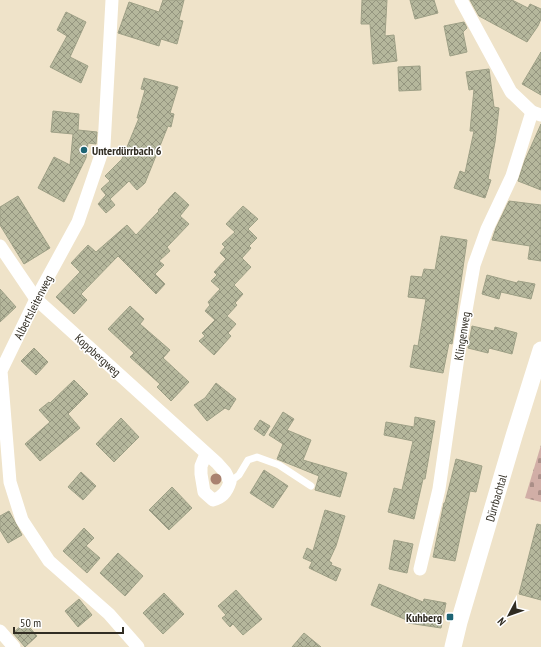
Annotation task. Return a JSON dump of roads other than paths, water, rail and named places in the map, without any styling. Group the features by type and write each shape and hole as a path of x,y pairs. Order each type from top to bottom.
{"street":[{"name":"Albertsleitenweg","path":"112,0 104,146 78,222 36,299 1,371 3,440 10,482 22,520 49,561 109,614 138,647"},
{"name":"Klingenweg","path":"420,569 439,489 459,350 474,265 487,229 512,176 536,113 511,92 461,0"},
{"name":"Koppbergweg","path":"0,246 36,299 206,454 225,472 230,482"},
{"name":"Dürrbachtal","path":"453,647 459,622 541,350"},
{"path":"206,454 201,466 204,492 213,500 220,499 228,489 230,482"},
{"path":"0,631 14,647"}],"lane":[{"path":"230,482 238,475 248,460 258,457 279,465 311,486"}],"place":[{"name":"Unterdürrbach 6","path":"84,150"},
{"name":"Kuhberg","path":"450,617"}]}
